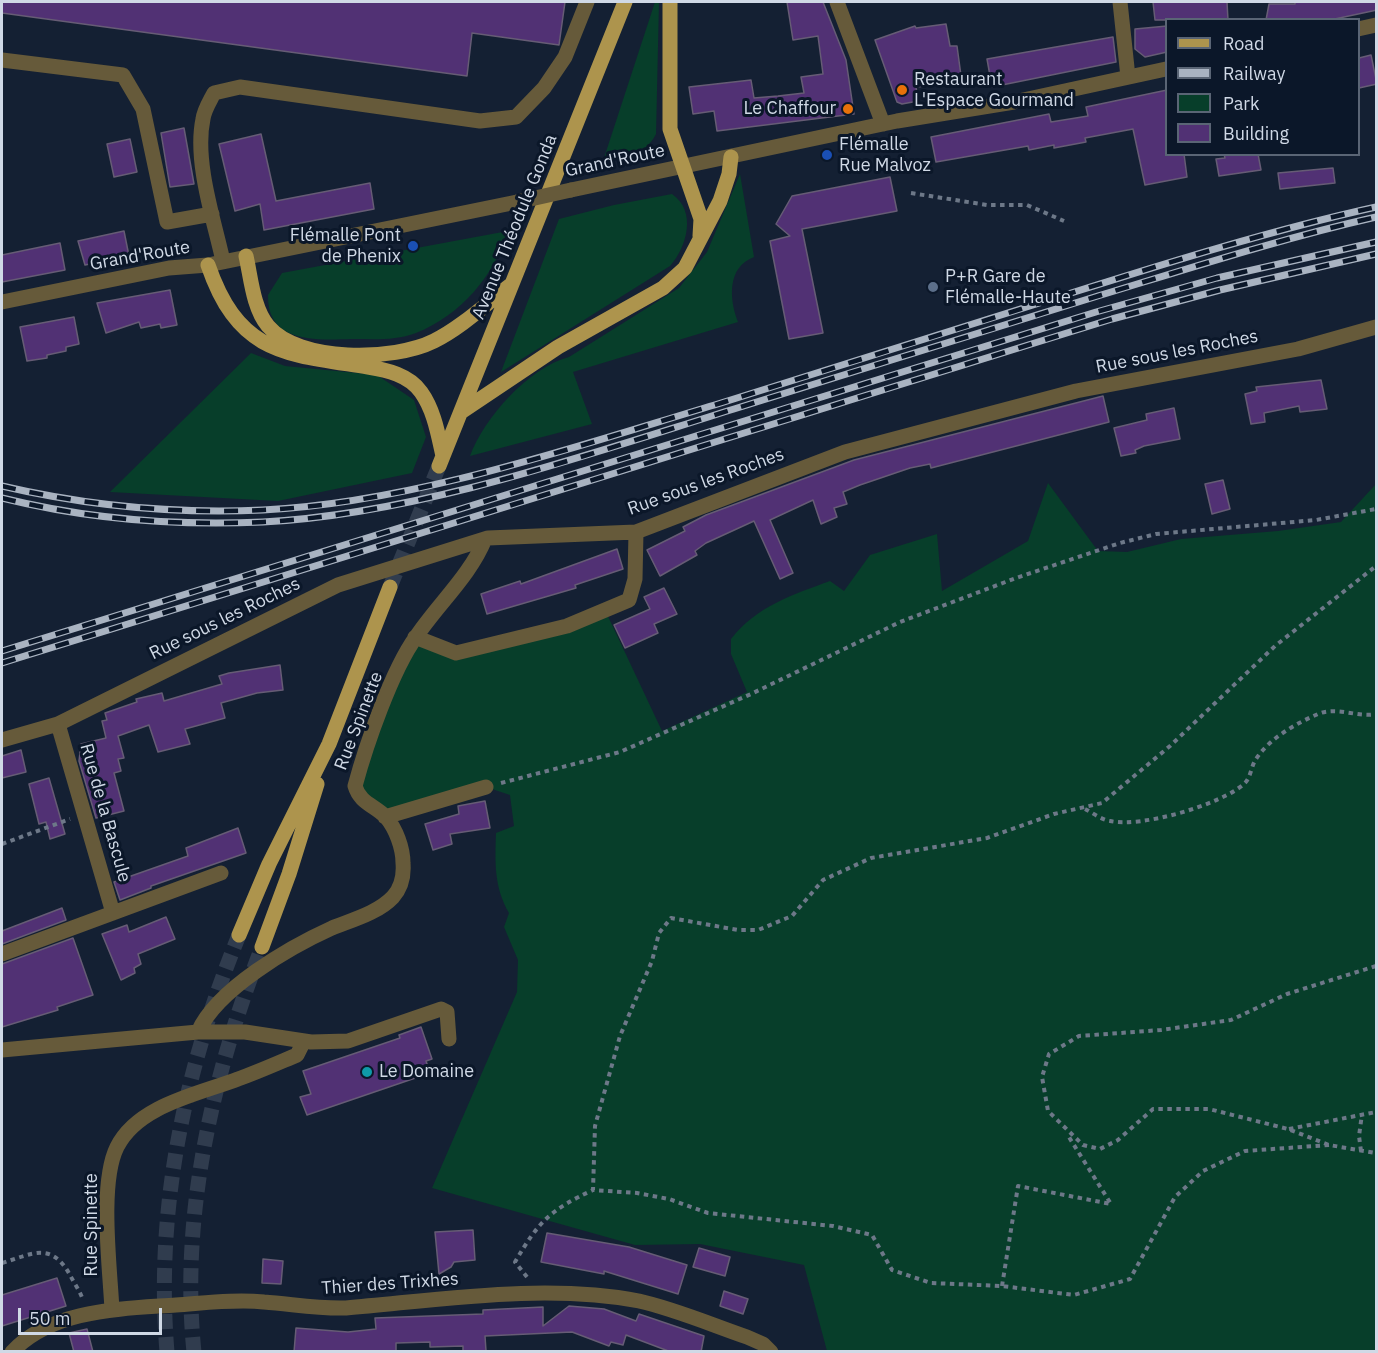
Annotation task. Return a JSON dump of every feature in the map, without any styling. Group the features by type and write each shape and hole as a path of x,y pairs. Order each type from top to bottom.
{"main road":[{"name":"Avenue Théodule Gonda","path":"215,263 216,289 233,314 260,340 283,352 310,359 382,369 406,378 420,391 436,421 441,461 625,2"},
{"path":"670,2 670,129 682,167 692,187 701,219 699,244"},
{"path":"461,412 558,347 663,288 685,268 699,244 728,179 731,157"},
{"path":"246,256 258,309 268,326 284,340 308,349 344,354 407,351 434,341 514,282"},
{"path":"262,946 289,874 329,744 390,587"},
{"path":"239,935 269,864 329,744"}],"street":[{"path":"215,263 212,214 205,185 202,131 203,117 214,93 240,87 480,121 516,117 544,88 565,57 587,2"},
{"path":"837,2 883,124"},
{"path":"1120,2 1128,77"},
{"path":"1360,29 1377,25"},
{"path":"2,60 123,75 143,109 167,222 212,214"},
{"name":"Grand'Route","path":"2,302 169,268 215,263 518,202 883,124 1014,102 1165,69"},
{"name":"Rue sous les Roches","path":"2,740 58,724 338,585 485,539 636,532 845,452 1076,391 1298,350 1377,327"},
{"path":"415,637 456,653 567,626 629,600 635,579 636,532"},
{"name":"Rue Spinette","path":"198,1032 206,1016 234,986 327,931 380,907 393,897 402,882 404,863 399,840 385,817 358,796 355,786 379,716 415,637 478,556 485,539"},
{"name":"Rue de la Bascule","path":"58,724 113,913"},
{"path":"385,817 486,787"},
{"path":"2,954 221,873"},
{"path":"2,1050 198,1032 245,1032 304,1041 348,1041 441,1009 447,1012 449,1038"},
{"name":"Rue Spinette","path":"112,1310 108,1191 111,1164 123,1136 143,1119 166,1105 297,1055 304,1041"},
{"name":"Thier des Trixhes","path":"12,1352 32,1334 47,1327 112,1310 240,1301 321,1309 516,1295 597,1295 642,1302 747,1337 763,1344 771,1352"}],"path":[{"path":"910,193 987,205 1027,205 1064,221"},
{"path":"486,787 620,752 751,694 900,622 1016,578 1120,543 1156,534 1316,520 1377,509"},
{"path":"593,1190 595,1126 620,1036 652,961 659,933 671,918 738,930 758,930 792,916 824,880 871,858 987,838 1054,814 1085,809 1102,803 1170,746 1275,646 1377,566"},
{"path":"1085,809 1109,821 1125,822 1156,818 1208,803 1226,796 1247,782 1255,760 1277,736 1320,713 1348,711 1377,714"},
{"path":"2,844 84,814"},
{"path":"1376,965 1287,994 1231,1020 1079,1036 1049,1054 1041,1077 1048,1111 1083,1145 1100,1149 1119,1140 1153,1109 1209,1109 1288,1129 1329,1145 1377,1153"},
{"path":"1288,1129 1377,1112"},
{"path":"1361,1151 1359,1136 1362,1114"},
{"path":"1002,1286 1018,1185 1111,1204 1064,1128"},
{"path":"521,1272 515,1262 527,1242 550,1213 593,1190 637,1192 669,1199 708,1213 843,1228 872,1235 892,1270 931,1283 1002,1286 1074,1295 1130,1279 1175,1197 1203,1171 1245,1151 1329,1145"},
{"path":"2,1263 41,1251 54,1255 64,1264 82,1296 87,1315"}],"green space":[{"path":"655,2 659,2 656,134 640,151 603,161"},
{"path":"740,174 754,257 739,268 732,285 733,304 738,322 573,372 592,424 470,456 486,426 509,396 523,383 679,288 707,252"},
{"path":"672,194 685,210 687,229 681,249 670,266 501,372 559,219"},
{"path":"508,231 494,263 474,292 447,316 416,333 384,339 324,339 296,336 285,331 276,323 270,311 268,295 282,273"},
{"path":"251,353 285,366 377,375 414,400 426,437 412,473 278,501 110,492"},
{"path":"1048,483 1098,551 1127,552 1181,539 1278,531 1341,522 1376,484 1376,1351 827,1351 804,1265 700,1244 635,1245 432,1188 517,992 518,960 504,927 509,913 500,894 496,874 496,833 514,826 510,795 486,787 385,817 358,796 360,769 415,637 456,653 605,610 662,731 747,692 731,654 731,639 752,618 764,610 789,597 830,581 844,591 870,555 937,534 942,591 1028,541"}],"building":[{"path":"2,2 565,2 559,45 472,33 467,76 2,13"},
{"path":"787,2 823,2 846,60 854,114 717,131 714,111 693,114 689,87 751,80 754,98 778,96 804,93 801,77 823,74 818,36 793,40"},
{"path":"1153,2 1227,2 1228,18 1155,20"},
{"path":"1295,2 1377,2 1377,10 1339,18 1266,18 1269,4 1295,4"},
{"path":"946,24 950,46 957,46 962,83 916,87 918,101 902,104 897,102 875,40 915,26 916,28"},
{"path":"1165,26 1165,52 1145,57 1135,49 1135,29"},
{"path":"1113,37 1116,62 992,87 987,59"},
{"path":"1371,55 1377,84 1360,88 1360,58"},
{"path":"1165,90 1165,156 1184,156 1187,177 1145,185 1133,129 1085,138 1086,142 1054,148 1054,145 1029,150 1028,146 936,162 931,137 1049,114 1051,122 1088,116 1086,107"},
{"path":"184,128 194,184 170,187 161,133"},
{"path":"261,134 276,201 370,183 374,209 264,230 260,204 235,211 219,144"},
{"path":"130,139 137,172 114,177 107,144"},
{"path":"1224,156 1258,156 1261,170 1219,176 1216,159 1225,158"},
{"path":"1333,168 1335,183 1280,189 1278,173"},
{"path":"890,177 897,211 802,229 823,333 789,339 770,241 790,236 776,224 792,196"},
{"path":"124,231 129,256 85,265 78,241"},
{"path":"60,243 65,270 2,282 2,255"},
{"path":"170,290 177,325 161,328 160,324 141,328 139,322 106,333 97,303"},
{"path":"74,317 79,344 66,347 66,351 47,355 47,358 27,361 20,327"},
{"path":"1321,380 1327,409 1300,412 1299,406 1264,413 1265,422 1251,424 1245,394 1257,391 1256,387"},
{"path":"1103,396 1109,422 931,468 930,464 910,468 860,485 843,492 847,504 834,508 837,517 821,524 813,500 770,520 793,573 780,579 754,521 706,543 695,551 697,555 660,576 647,550 685,531 683,527 706,515 854,460"},
{"path":"1174,408 1180,439 1144,446 1135,450 1136,453 1121,456 1114,428 1147,420 1146,414"},
{"path":"1223,480 1230,509 1212,514 1205,484"},
{"path":"617,549 623,569 575,585 576,588 487,614 481,594 520,581 521,584"},
{"path":"664,588 677,614 654,624 658,633 625,648 614,625 650,609 644,597"},
{"path":"280,665 283,690 257,693 221,703 225,718 185,729 190,744 158,752 149,725 118,736 124,758 118,759 121,771 114,773 124,811 96,818 79,761 81,744 106,738 102,721 107,720 105,713 137,702 136,699 162,693 164,701 222,684 219,676 229,673"},
{"path":"21,750 26,772 2,778 2,756"},
{"path":"49,778 65,834 50,839 46,822 39,824 29,784"},
{"path":"485,801 490,828 450,834 452,844 433,850 425,824 459,814 458,806"},
{"path":"238,828 246,853 151,886 151,888 120,900 114,882 188,856 186,848"},
{"path":"62,908 66,920 2,944 2,931"},
{"path":"166,917 175,939 138,954 141,964 134,968 135,973 121,980 102,934 127,925 129,932"},
{"path":"73,938 93,995 57,1007 58,1010 2,1027 2,964"},
{"name":"Le Domaine","path":"421,1027 432,1059 426,1061 430,1073 307,1115 300,1097 311,1094 303,1071 400,1038 399,1035"},
{"path":"473,1230 475,1260 454,1262 451,1267 439,1274 435,1232"},
{"path":"547,1233 629,1247 687,1265 678,1294 604,1271 604,1274 541,1262"},
{"path":"699,1248 730,1257 725,1276 693,1267"},
{"path":"263,1259 283,1261 281,1284 262,1283"},
{"path":"57,1278 66,1306 2,1326 2,1295"},
{"path":"724,1291 748,1299 743,1314 720,1306"},
{"path":"569,1306 604,1309 636,1321 639,1314 704,1336 701,1352 671,1352 626,1335 623,1345 611,1342 609,1346 572,1332 485,1336 486,1351 463,1351 463,1346 430,1347 430,1342 396,1343 396,1352 294,1352 296,1328 348,1332 376,1329 375,1318 483,1314 483,1310 543,1307 543,1326"},
{"path":"87,1329 93,1352 74,1352 69,1333"}],"tunnel":[{"path":"390,587 439,466"},
{"path":"167,1352 164,1298 166,1244 170,1191 178,1139 203,1036 239,935"},
{"path":"194,1352 191,1300 192,1248 196,1197 204,1145 229,1044 262,947"}],"railway":[{"path":"2,486 67,499 132,507 197,511 263,510 320,505 378,496 436,484 552,454 1183,258 1376,207"},
{"path":"2,498 99,516 164,522 230,523 322,517 442,495 561,463 1196,266 1376,217"},
{"path":"2,651 1096,312 1217,278 1376,242"},
{"path":"2,663 1112,319 1220,290 1376,254"}],"place":[{"name":"Restaurant L'Espace Gourmand","path":"902,90"},
{"name":"Le Chaffour","path":"848,109"},
{"name":"Flémalle Rue Malvoz","path":"827,155"},
{"name":"Flémalle Pont de Phenix","path":"413,246"},
{"name":"P+R Gare de Flémalle-Haute","path":"933,287"},
{"name":"Le Domaine","path":"367,1072"}]}
